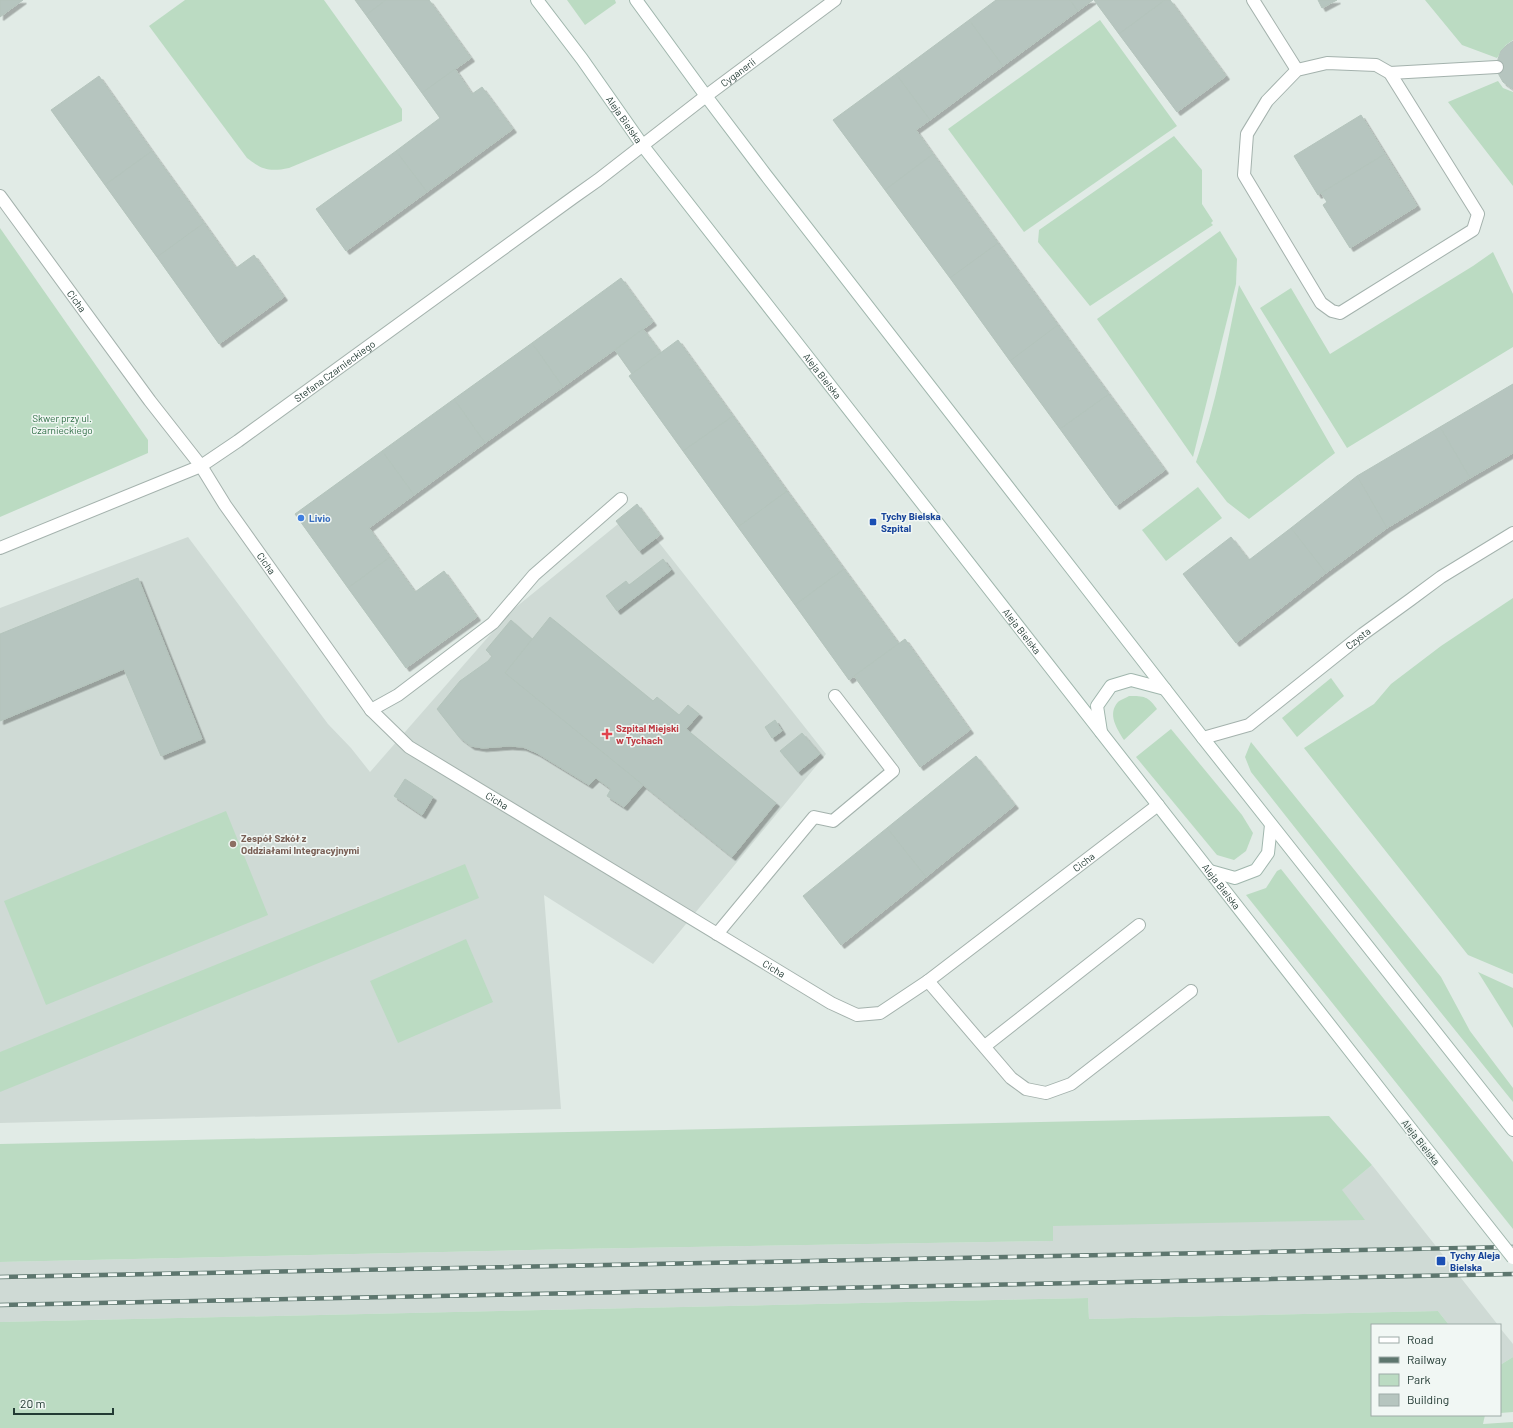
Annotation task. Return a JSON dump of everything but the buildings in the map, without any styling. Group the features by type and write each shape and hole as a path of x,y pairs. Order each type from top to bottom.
{"main road":[{"name":"Aleja Bielska","path":"537,0 586,64 643,146 1513,1258"},
{"path":"636,0 765,174 1271,825 1513,1130"},
{"name":"Cyganerii","path":"643,146 706,96 835,0"},
{"path":"1253,0 1296,70"},
{"path":"1327,63 1376,65 1390,73 1478,214 1473,230 1340,313 1332,311 1321,303 1244,175 1247,134 1267,101 1296,70 1327,63"},
{"path":"1390,73 1497,67"},
{"name":"Stefana Czarnieckiego","path":"0,548 201,466 238,441 643,146"},
{"name":"Cicha","path":"0,196 150,401 201,466 226,505 370,710 409,747 831,1002 857,1015 880,1013 928,981 1158,805"},
{"path":"370,710 398,695 493,623 534,575 621,499"},
{"name":"Czysta","path":"1203,738 1249,725 1363,634 1404,604 1441,577 1513,532"},
{"path":"1101,732 1097,706 1111,686 1131,680 1165,689"},
{"path":"717,934 814,817 833,821 893,771 835,696"},
{"path":"1210,871 1235,878 1256,870 1268,853 1271,825"},
{"path":"985,1046 1139,925"},
{"path":"928,981 1011,1078 1026,1089 1046,1093 1071,1084 1191,991"}],"shaded area":[{"name":"Zespół Szkół z Oddziałami Integracyjnymi","path":"634,511 826,754 653,964 544,895 561,1109 0,1123 0,608 188,537 328,724 351,748 370,772 510,612"},
{"path":"1372,1165 1497,1324 1448,1324 1438,1311 1089,1319 1088,1298 0,1322 0,1262 571,1249 1052,1241 1052,1221 1338,1193"},
{"path":"1501,1329 1513,1344 1513,1357 1501,1364"}],"green space":[{"path":"185,0 324,0 402,109 402,121 289,168 271,170 257,165 247,158 149,26"},
{"path":"567,0 615,0 616,3 585,25"},
{"path":"1425,0 1513,0 1513,40 1506,45 1497,58 1462,45"},
{"path":"1100,20 1177,126 1024,232 948,129"},
{"path":"1498,81 1503,88 1513,92 1513,186 1448,102"},
{"path":"1174,136 1202,170 1202,204 1213,221 1211,223 1213,225 1090,306 1038,242 1039,230"},
{"name":"Skwer przy ul. Czarnieckiego","path":"0,228 148,440 148,453 0,517"},
{"path":"1220,231 1237,259 1236,284 1193,457 1097,319"},
{"path":"1493,252 1513,294 1513,347 1347,448 1260,308 1291,288 1330,354 1473,266"},
{"path":"1239,285 1335,453 1249,519 1227,502 1196,462 1215,396"},
{"path":"1198,487 1222,518 1166,561 1142,530"},
{"path":"1513,598 1513,974 1468,955 1304,748 1374,704 1391,684 1441,646"},
{"path":"1331,678 1344,696 1297,737 1282,718"},
{"path":"1129,696 1138,696 1148,699 1157,709 1124,740 1114,721 1113,711 1118,702"},
{"path":"1171,729 1242,815 1253,833 1246,851 1234,860 1217,855 1136,757"},
{"path":"1251,742 1441,977 1470,1031 1513,1088 1513,1102 1251,772 1245,757"},
{"path":"226,811 268,915 46,1005 4,901"},
{"path":"465,864 479,898 0,1092 0,1052"},
{"path":"1281,869 1513,1162 1513,1229 1246,895 1266,888 1277,871"},
{"path":"466,939 493,1002 398,1043 370,981"},
{"path":"1478,972 1513,988 1513,1028"},
{"path":"1329,1116 1372,1165 1342,1190 1365,1220 1053,1226 1053,1241 571,1249 0,1262 0,1144"},
{"path":"1088,1298 1089,1319 1438,1311 1448,1324 1371,1324 1371,1416 1485,1416 1483,1424 1513,1422 1513,1428 0,1428 0,1322"},
{"path":"1513,1357 1513,1412 1501,1413 1501,1364"}],"railway":[{"path":"0,1277 1513,1247"},
{"path":"0,1305 1513,1274"}],"place":[{"name":"Livio","path":"301,518"},
{"name":"Tychy Bielska Szpital","path":"873,522"},
{"name":"Szpital Miejski w Tychach","path":"607,734"},
{"name":"Zespół Szkół z Oddziałami Integracyjnymi","path":"233,844"},
{"name":"Tychy Aleja Bielska","path":"1441,1261"}]}
